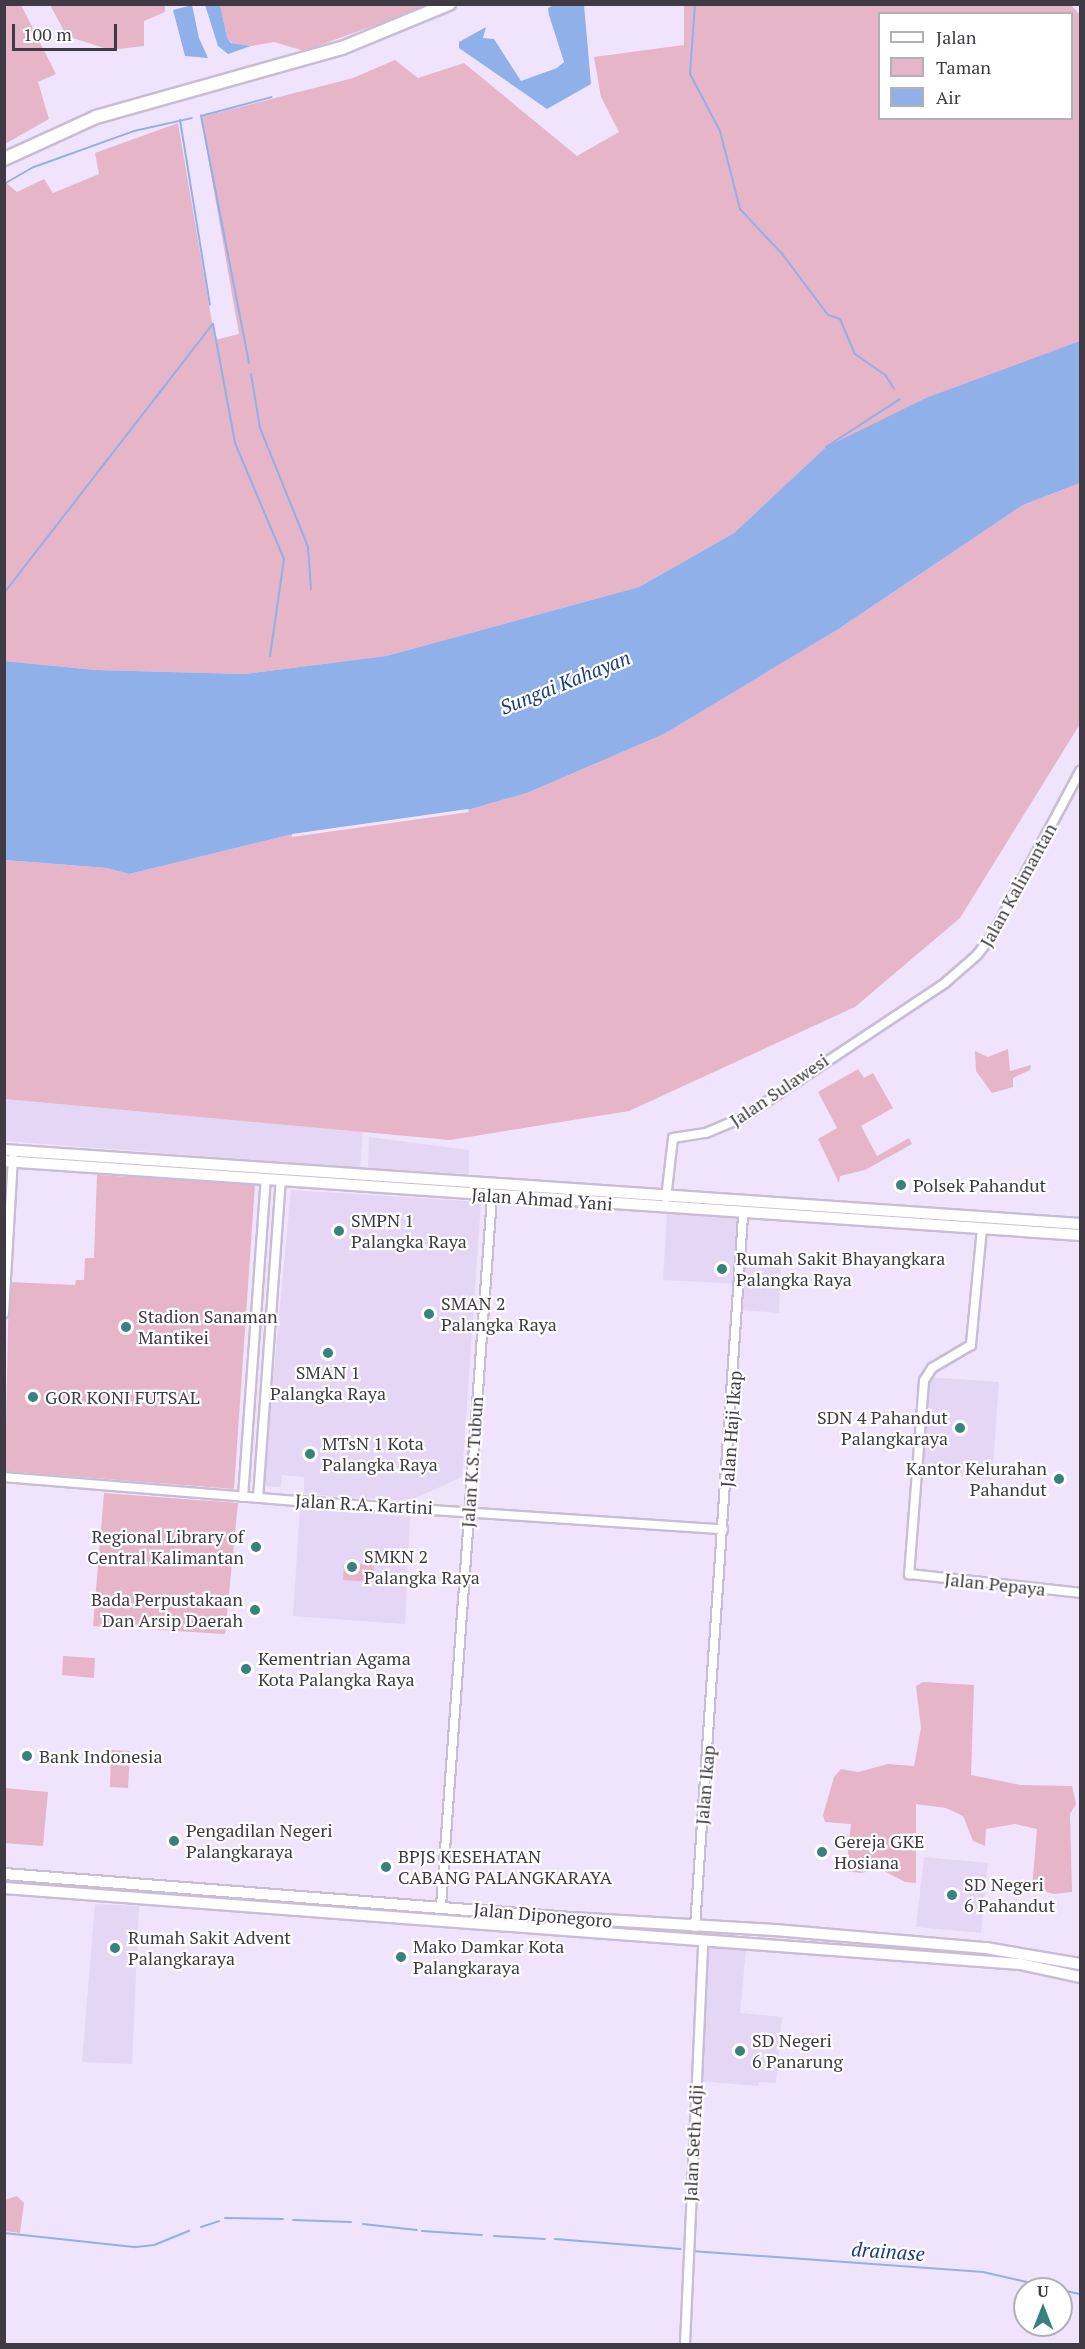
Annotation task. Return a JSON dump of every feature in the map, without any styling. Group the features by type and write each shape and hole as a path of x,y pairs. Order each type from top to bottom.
{"highway":[{"path":"4,159 96,117 342,48 449,4"}],"main road":[{"name":"Jalan Ahmad Yani","path":"7,1155 281,1181 549,1187 666,1197 1080,1224"},
{"name":"Jalan Ahmad Yani","path":"7,1155 414,1185 492,1196 743,1215 1080,1235"},
{"path":"548,1199 549,1187"},
{"name":"Jalan Diponegoro","path":"4,1874 862,1938 1009,1951 1080,1964"},
{"path":"92,1881 92,1895"},
{"path":"161,1900 162,1887"},
{"name":"Jalan Diponegoro","path":"4,1888 861,1954 1020,1964 1080,1977"},
{"path":"355,1914 356,1900"},
{"path":"825,1951 826,1935"},
{"path":"861,1954 862,1938"}],"street":[{"name":"Jalan Kalimantan","path":"879,1024 945,983 986,946 1080,771"},
{"name":"Jalan Sulawesi","path":"666,1197 673,1138 706,1133 742,1118 879,1024"},
{"path":"4,1313 7,1155"},
{"path":"243,1497 266,1180"},
{"path":"258,1498 281,1181"},
{"name":"Jalan K.S. Tubun","path":"441,1906 492,1196"},
{"name":"Jalan Haji Ikap","path":"715,1642 743,1215"},
{"path":"262,1227 279,1228"},
{"name":"Jalan Pepaya","path":"982,1228 971,1345 932,1368 924,1382 909,1574 1080,1593"},
{"name":"Jalan R.A. Kartini","path":"4,1477 243,1497 469,1510 599,1523 723,1529"},
{"name":"Jalan Ikap","path":"695,1927 715,1642"},
{"name":"Jalan Seth Adji","path":"685,2344 687,2254 703,1941"}],"shaded area":[{"path":"4,1099 363,1132 360,1168 5,1141"},
{"path":"369,1137 469,1150 469,1174 368,1168"},
{"path":"291,1190 481,1202 462,1477 409,1501 304,1494 304,1477 282,1475 281,1487 263,1486"},
{"name":"Rumah Sakit Bhayangkara Palangka Raya","path":"667,1212 737,1217 735,1254 781,1258 779,1313 743,1310 744,1284 663,1280"},
{"name":"SDN 4 Pahandut Palangkaraya","path":"927,1377 999,1382 992,1479 920,1474"},
{"name":"SMKN 2 Palangka Raya","path":"300,1507 410,1517 405,1624 293,1616"},
{"name":"SD Negeri 6 Pahandut","path":"924,1857 988,1863 981,1933 916,1927"},
{"name":"Rumah Sakit Advent Palangkaraya","path":"95,1904 139,1906 132,2064 82,2062"},
{"name":"SD Negeri 6 Panarung","path":"706,1947 746,1949 740,2013 782,2017 776,2083 759,2082 758,2086 700,2081"}],"green space":[{"path":"5,4 21,5 56,74 38,82 49,119 5,144"},
{"path":"1070,4 1080,15 1080,341 826,447 734,533 639,587 386,656 245,674 96,670 5,661 4,181 17,192 44,179 53,193 99,174 95,153 178,123 215,340 239,334 201,117 353,78 395,60 418,78 464,63 577,156 619,132 601,97 594,57 684,45 684,5"},
{"path":"50,5 165,5 165,12 144,21 144,46 110,50 67,36"},
{"path":"220,5 430,5 304,51 274,42 251,46 232,43 227,37"},
{"path":"1080,483 1080,724 960,918 855,1007 629,1111 450,1140 5,1099 4,860 107,868 129,874 289,835 471,809 527,793 664,734 837,630 1023,505"},
{"path":"1008,1049 1010,1071 1031,1065 1030,1070 1013,1078 1013,1087 992,1093 976,1071 975,1051 988,1057"},
{"path":"858,1069 864,1078 873,1073 893,1108 861,1126 877,1156 909,1138 912,1144 865,1170 840,1176 839,1183 818,1139 837,1128 818,1092"},
{"name":"Stadion Sanaman Mantikei","path":"97,1175 255,1184 234,1489 5,1471 9,1282 75,1285 76,1280 84,1280 85,1258 94,1258"},
{"path":"104,1493 238,1503 225,1634 93,1626"},
{"path":"344,1563 374,1565 373,1582 343,1580"},
{"path":"63,1656 95,1658 94,1678 62,1675"},
{"path":"923,1682 974,1685 971,1775 1021,1785 1072,1786 1076,1804 1070,1814 1072,1892 1054,1894 1032,1888 1037,1829 1015,1824 986,1829 985,1846 973,1841 963,1816 946,1808 916,1804 916,1883 905,1882 880,1869 861,1873 846,1871 851,1824 825,1822 823,1815 834,1777 841,1769 858,1772 888,1764 914,1766 921,1728 916,1686"},
{"path":"111,1750 130,1751 128,1788 110,1787"},
{"path":"5,1788 48,1792 43,1846 5,1843"},
{"path":"17,2196 24,2203 20,2233 5,2231 5,2200"}],"water":[{"path":"555,4 584,5 591,84 547,109 459,48 459,42 486,27 483,38 494,39 521,81 557,68 564,62 549,15 548,8"},
{"path":"192,5 199,38 208,58 185,56 173,10"},
{"path":"205,5 220,5 227,37 231,43 251,46 228,54 218,46"},
{"name":"Sungai Kahayan","path":"1080,341 1080,483 1023,505 837,630 664,734 527,793 471,809 289,835 129,874 107,868 5,860 4,661 96,670 245,674 386,656 639,587 734,533 826,447 926,398"}],"pier":[{"path":"468,809 469,812 292,837 292,834"}],"waterway":[{"path":"695,4 690,74 720,131 740,209 783,255 828,315 840,319 855,354 886,376 894,389"},
{"path":"249,363 201,116 272,97"},
{"path":"4,184 34,167 134,131 192,118"},
{"path":"180,120 210,305"},
{"path":"213,324 235,443 284,559 270,656"},
{"path":"4,593 213,324"},
{"path":"251,374 260,428 308,547 311,589"},
{"path":"826,447 900,399"},
{"path":"225,2218 283,2219"},
{"path":"293,2220 351,2222"},
{"path":"201,2227 219,2221"},
{"path":"363,2224 417,2230"},
{"path":"4,2233 136,2247 154,2245 189,2231"},
{"path":"422,2231 482,2235"},
{"path":"494,2236 545,2239"},
{"path":"555,2239 681,2249"},
{"name":"drainase","path":"691,2251 983,2272 1080,2294"}],"place":[{"name":"Polsek Pahandut","path":"901,1185"},
{"name":"SMPN 1 Palangka Raya","path":"339,1231"},
{"name":"Rumah Sakit Bhayangkara Palangka Raya","path":"722,1269"},
{"name":"SMAN 2 Palangka Raya","path":"429,1314"},
{"name":"Stadion Sanaman Mantikei","path":"126,1327"},
{"name":"SMAN 1 Palangka Raya","path":"328,1353"},
{"name":"GOR KONI FUTSAL","path":"33,1397"},
{"name":"SDN 4 Pahandut Palangkaraya","path":"960,1428"},
{"name":"MTsN 1 Kota Palangka Raya","path":"310,1454"},
{"name":"Kantor Kelurahan Pahandut","path":"1059,1479"},
{"name":"Regional Library of Central Kalimantan","path":"256,1547"},
{"name":"SMKN 2 Palangka Raya","path":"352,1567"},
{"name":"Bada Perpustakaan Dan Arsip Daerah","path":"255,1610"},
{"name":"Kementrian Agama Kota Palangka Raya","path":"246,1669"},
{"name":"Bank Indonesia","path":"27,1756"},
{"name":"Pengadilan Negeri Palangkaraya","path":"174,1841"},
{"name":"Gereja GKE Hosiana","path":"822,1852"},
{"name":"BPJS KESEHATAN CABANG PALANGKARAYA","path":"386,1867"},
{"name":"SD Negeri 6 Pahandut","path":"952,1895"},
{"name":"Rumah Sakit Advent Palangkaraya","path":"115,1948"},
{"name":"Mako Damkar Kota Palangkaraya","path":"401,1957"},
{"name":"SD Negeri 6 Panarung","path":"740,2051"}]}
